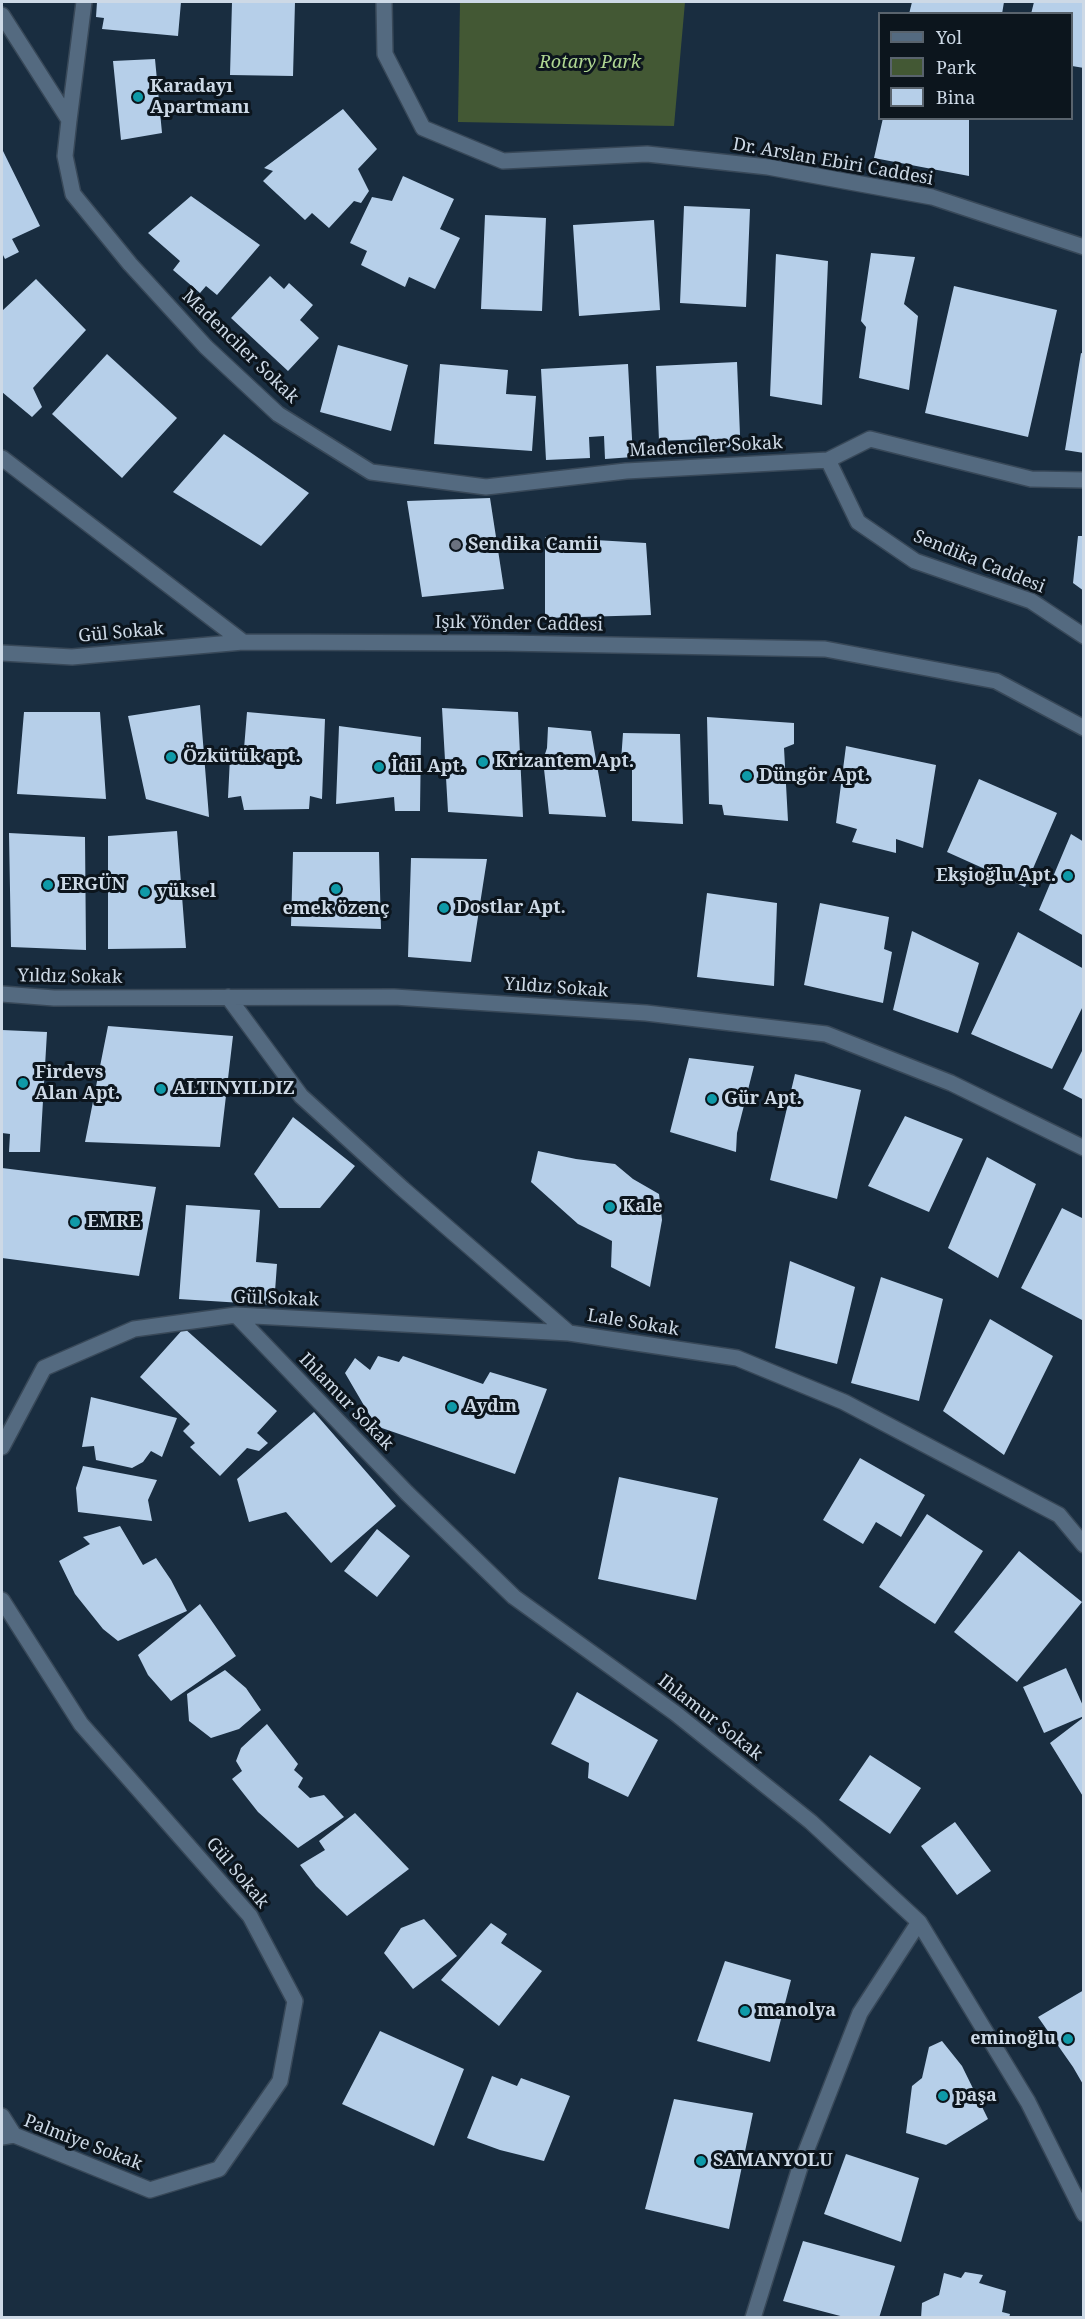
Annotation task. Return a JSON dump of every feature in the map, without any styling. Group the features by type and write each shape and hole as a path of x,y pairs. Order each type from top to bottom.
{"street":[{"name":"Madenciler Sokak","path":"84,2 65,156 73,194 130,264 206,347 278,414 371,472 486,488 626,471 828,460"},
{"name":"Dr. Arslan Ebiri Caddesi","path":"384,2 385,54 423,128 503,161 647,154 768,167 932,197 1083,248"},
{"path":"2,15 69,120"},
{"path":"828,460 870,439 1031,479 1083,480"},
{"path":"2,458 243,642"},
{"name":"Sendika Caddesi","path":"828,460 858,522 915,561 1031,601 1083,636"},
{"name":"Gül Sokak","path":"2,653 72,657 243,642"},
{"name":"Işık Yönder Caddesi","path":"243,642 504,643 825,649 996,681 1083,728"},
{"name":"Yıldız Sokak","path":"2,994 54,998 405,998 646,1013 826,1034 951,1083 1083,1148"},
{"name":"Lale Sokak","path":"228,997 301,1096 569,1333 737,1359 844,1402 1059,1515 1083,1545"},
{"name":"Gül Sokak","path":"2,1447 44,1368 134,1329 236,1315 569,1333"},
{"name":"Ihlamur Sokak","path":"236,1315 399,1485 514,1597 675,1713 811,1822 919,1922 1028,2102 1083,2214"},
{"name":"Gül Sokak","path":"2,1600 81,1724 250,1916 295,2001 280,2081 219,2169 150,2190"},
{"path":"753,2318 801,2164 860,2013 919,1922"},
{"path":"2,2115 8,2136"},
{"name":"Palmiye Sokak","path":"8,2136 150,2190"}],"green space":[{"name":"Rotary Park","path":"460,2 685,2 674,126 458,122"}],"building":[{"path":"97,2 181,2 178,36 102,29 104,18 96,17"},
{"path":"232,2 295,2 293,76 230,75"},
{"path":"912,2 1004,2 1002,12 910,12"},
{"path":"1034,2 1084,2 1084,68 1073,66 1073,12 1032,12"},
{"name":"Karadayı Apartmanı","path":"155,59 162,133 121,140 113,61"},
{"path":"343,109 377,149 358,169 369,191 361,203 354,201 329,228 312,213 305,220 263,181 273,171 264,168"},
{"path":"883,120 969,120 969,176 874,158"},
{"path":"3,151 40,226 12,239 19,252 5,259 2,253"},
{"path":"403,176 454,199 440,229 460,238 435,289 409,277 405,287 361,265 367,251 350,243 372,197 392,201"},
{"path":"191,196 260,245 217,295 206,286 200,293 173,270 180,261 148,233"},
{"path":"684,206 750,209 746,307 680,303"},
{"path":"485,215 546,218 542,311 481,309"},
{"path":"654,220 660,310 579,316 573,225"},
{"path":"871,253 915,257 904,304 918,316 909,390 859,378 866,327 861,321"},
{"path":"776,254 828,261 822,405 770,396"},
{"path":"270,276 284,289 289,283 313,305 300,320 319,338 288,371 231,318"},
{"path":"36,279 86,330 33,388 42,407 32,417 2,392 2,311"},
{"path":"954,286 1057,310 1028,437 925,413"},
{"path":"338,345 408,365 391,431 320,412"},
{"path":"1081,353 1084,354 1084,453 1065,450"},
{"path":"107,354 177,418 122,478 52,414"},
{"path":"737,362 740,435 734,435 734,447 704,448 704,439 659,441 656,366"},
{"path":"440,364 508,370 506,394 536,396 532,451 434,444"},
{"path":"628,364 633,457 605,459 604,436 589,437 590,458 546,460 541,369"},
{"path":"224,434 309,493 261,546 173,492"},
{"name":"Sendika Camii","path":"490,498 504,589 422,597 407,501"},
{"path":"1078,536 1084,536 1084,591 1073,583"},
{"path":"545,537 646,543 651,615 545,618"},
{"name":"Özkütük apt.","path":"200,705 209,817 146,799 128,716"},
{"name":"Krizantem Apt.","path":"442,708 518,712 523,817 448,812"},
{"path":"24,712 100,712 106,799 17,794"},
{"path":"247,712 325,719 322,799 310,796 309,809 244,810 241,796 228,798 230,757 243,761"},
{"name":"Düngör Apt.","path":"707,717 794,723 794,744 784,748 788,821 724,815 722,805 709,804"},
{"name":"İdil Apt.","path":"339,726 421,737 420,811 395,811 394,797 336,804"},
{"path":"548,727 591,731 606,817 549,814 543,760 547,748"},
{"path":"623,733 680,734 683,824 632,821 632,764 621,761"},
{"path":"846,746 936,765 923,848 896,839 896,853 852,842 857,829 836,823"},
{"path":"979,779 1057,813 1025,887 947,852"},
{"name":"yüksel","path":"177,831 186,948 108,949 108,836"},
{"name":"ERGÜN","path":"9,833 85,837 86,950 11,947"},
{"name":"Ekşioğlu Apt.","path":"1071,834 1084,842 1084,936 1039,910"},
{"name":"emek özenç","path":"293,852 379,852 381,929 291,926"},
{"name":"Dostlar Apt.","path":"411,858 487,859 471,962 408,957"},
{"path":"707,893 777,903 774,986 697,977"},
{"path":"820,903 889,917 884,949 892,952 883,1003 804,985"},
{"path":"912,931 979,963 958,1033 893,1010"},
{"path":"1018,932 1084,969 1084,1004 1052,1069 971,1034"},
{"name":"ALTINYILDIZ","path":"108,1026 233,1036 220,1147 85,1142"},
{"name":"Firdevs Alan Apt.","path":"2,1030 47,1032 40,1152 9,1152 10,1134 2,1133"},
{"path":"1084,1047 1084,1100 1063,1089"},
{"name":"Gür Apt.","path":"689,1058 754,1066 737,1133 736,1152 670,1132"},
{"path":"795,1074 861,1090 837,1199 770,1180"},
{"path":"905,1116 963,1139 929,1212 868,1186"},
{"path":"293,1117 355,1166 320,1208 279,1208 254,1174"},
{"name":"Kale","path":"538,1151 615,1164 633,1179 659,1194 662,1220 650,1287 611,1267 612,1241 578,1224 531,1182"},
{"path":"987,1157 1036,1184 998,1278 948,1248"},
{"name":"EMRE","path":"2,1168 156,1187 139,1276 2,1258"},
{"path":"186,1205 260,1210 256,1262 277,1264 274,1305 179,1299"},
{"path":"1062,1208 1084,1219 1082,1320 1021,1288"},
{"path":"790,1261 855,1287 837,1364 775,1348"},
{"path":"881,1277 943,1299 919,1401 851,1383"},
{"path":"990,1319 1053,1356 1004,1455 943,1411"},
{"path":"184,1328 277,1411 257,1433 268,1443 259,1451 247,1448 220,1476 190,1447 195,1443 183,1431 190,1424 140,1377"},
{"name":"Aydın","path":"378,1356 399,1362 403,1356 483,1384 490,1372 547,1389 515,1474 376,1426 345,1373 355,1358 370,1370"},
{"path":"91,1397 177,1418 162,1457 151,1451 143,1462 132,1468 96,1460 94,1446 82,1447"},
{"path":"314,1412 396,1506 331,1563 286,1512 249,1522 237,1479"},
{"path":"860,1458 925,1495 901,1537 876,1522 863,1544 823,1520"},
{"path":"83,1466 157,1480 148,1500 152,1521 78,1512 76,1488"},
{"path":"619,1477 718,1498 696,1600 598,1579"},
{"path":"927,1514 983,1551 935,1624 879,1587"},
{"path":"120,1526 143,1565 156,1558 171,1580 187,1611 118,1641 103,1629 75,1594 59,1561 90,1544 83,1537"},
{"path":"377,1529 410,1556 377,1597 344,1571"},
{"path":"1019,1551 1082,1602 1017,1682 954,1632"},
{"path":"200,1604 236,1656 171,1701 148,1675 138,1655"},
{"path":"1066,1668 1084,1708 1084,1716 1044,1733 1023,1687"},
{"path":"225,1670 246,1688 261,1710 239,1729 211,1738 189,1721 187,1694"},
{"path":"577,1692 658,1740 628,1797 588,1778 589,1763 551,1744"},
{"path":"1084,1717 1084,1798 1050,1743"},
{"path":"267,1724 298,1764 294,1770 303,1778 298,1787 310,1798 324,1795 344,1817 298,1848 258,1812 232,1779 242,1771 236,1761 241,1748"},
{"path":"870,1755 921,1788 890,1834 839,1800"},
{"path":"355,1813 409,1869 347,1916 316,1886 300,1865 325,1850 319,1841"},
{"path":"955,1822 991,1871 957,1895 921,1846"},
{"path":"424,1919 457,1956 413,1989 384,1953 401,1928"},
{"path":"491,1923 507,1934 501,1943 542,1971 499,2026 441,1980"},
{"name":"manolya","path":"725,1961 791,1980 770,2062 697,2041"},
{"name":"eminoğlu","path":"1084,1990 1084,2086 1038,2017"},
{"path":"380,2031 464,2069 434,2146 342,2104"},
{"name":"paşa","path":"942,2041 962,2066 988,2119 946,2145 906,2133 912,2086 922,2078 929,2047"},
{"path":"492,2076 517,2086 521,2078 570,2096 544,2161 500,2150 467,2138"},
{"name":"SAMANYOLU","path":"674,2099 753,2113 729,2229 645,2209"},
{"path":"846,2154 919,2178 901,2242 824,2214"},
{"path":"803,2241 895,2266 879,2318 848,2318 783,2301"},
{"path":"965,2272 983,2275 979,2283 1006,2291 1002,2312 1010,2314 1009,2318 921,2318 922,2303 939,2295 944,2273 961,2278"}],"place":[{"name":"Karadayı Apartmanı","path":"138,97"},
{"name":"Sendika Camii","path":"456,545"},
{"name":"Özkütük apt.","path":"171,757"},
{"name":"Krizantem Apt.","path":"483,762"},
{"name":"İdil Apt.","path":"379,767"},
{"name":"Düngör Apt.","path":"747,776"},
{"name":"Ekşioğlu Apt.","path":"1068,876"},
{"name":"ERGÜN","path":"48,885"},
{"name":"emek özenç","path":"336,889"},
{"name":"yüksel","path":"145,892"},
{"name":"Dostlar Apt.","path":"444,908"},
{"name":"Firdevs Alan Apt.","path":"23,1083"},
{"name":"ALTINYILDIZ","path":"161,1089"},
{"name":"Gür Apt.","path":"712,1099"},
{"name":"Kale","path":"610,1207"},
{"name":"EMRE","path":"75,1222"},
{"name":"Aydın","path":"452,1407"},
{"name":"manolya","path":"745,2011"},
{"name":"eminoğlu","path":"1068,2039"},
{"name":"paşa","path":"943,2096"},
{"name":"SAMANYOLU","path":"701,2161"}]}
